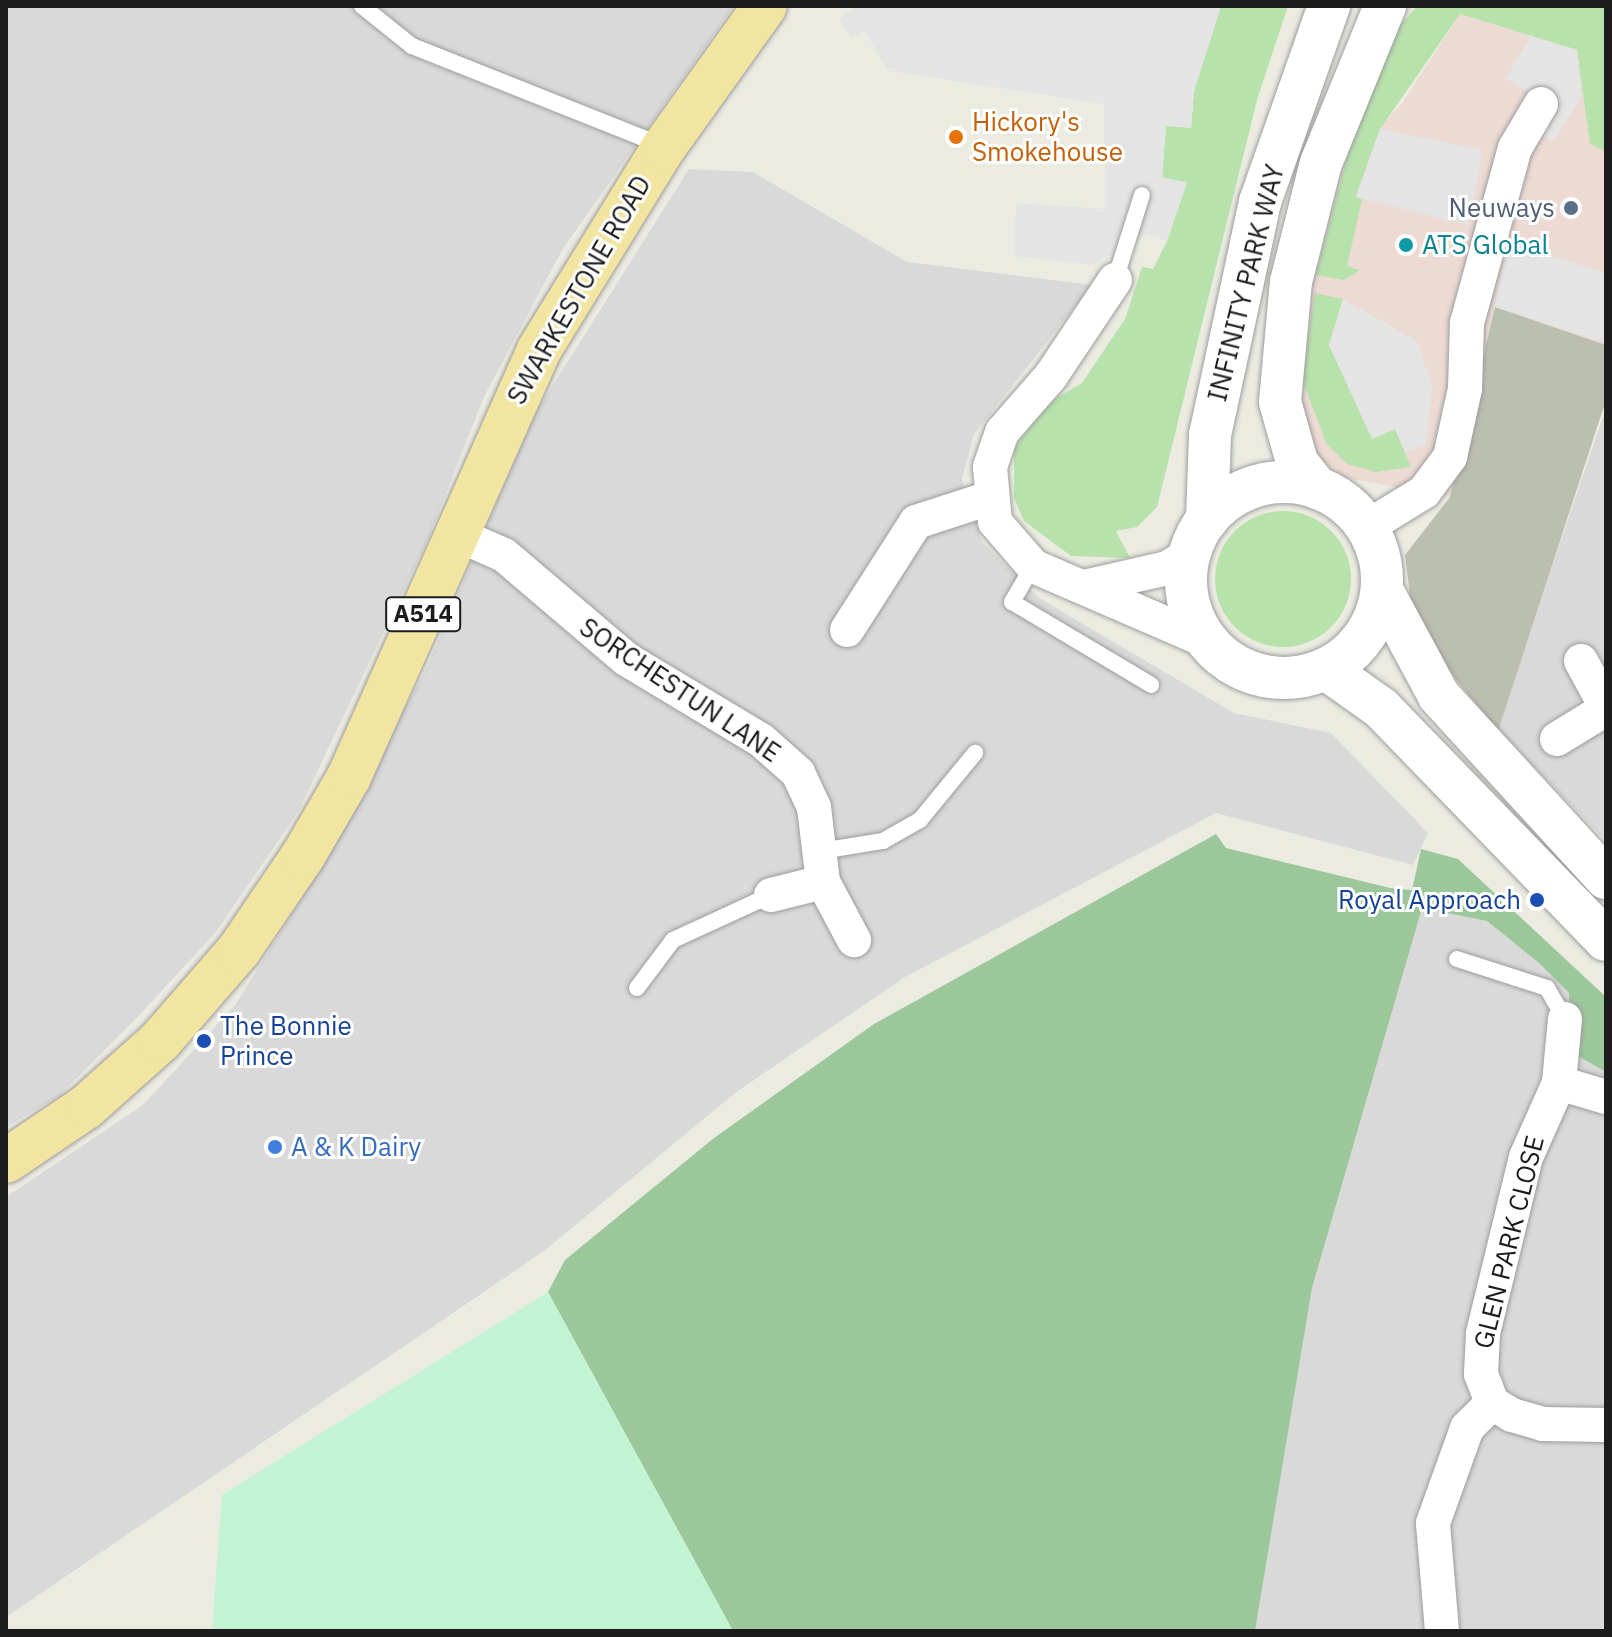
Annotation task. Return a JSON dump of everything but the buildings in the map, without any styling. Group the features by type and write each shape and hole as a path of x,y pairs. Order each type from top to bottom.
{"main road":[{"name":"SWARKESTONE ROAD","path":"6,1161 124,1075 239,950 349,777 539,350 664,147 765,6"}],"street":[{"name":"INFINITY PARK WAY","path":"1198,537 1210,435 1260,202 1329,6"},
{"name":"INFINITY PARK WAY","path":"1317,488 1285,434 1280,402 1291,282 1321,163 1385,6"},
{"path":"1367,527 1424,492 1450,457 1465,389 1467,323 1515,148 1541,104"},
{"path":"1088,586 1167,568 1257,486 1317,488 1367,527 1380,557 1382,590 1365,637 1326,669 1263,676 1209,642 1088,586 1033,566 995,522 990,498 1002,432 1051,376 1115,280"},
{"path":"847,630 916,522 990,498"},
{"name":"SORCHESTUN LANE","path":"456,534 504,555 626,659 761,740 798,773 814,807 822,866 854,940"},
{"path":"1198,537 1187,591 1209,642"},
{"path":"1382,590 1439,696 1606,878"},
{"path":"1557,739 1606,708 1581,661"},
{"path":"1326,669 1381,708 1606,940"},
{"path":"771,895 822,866"},
{"name":"GLEN PARK CLOSE","path":"1492,1403 1481,1374 1483,1334 1526,1157 1559,1083 1565,1019"},
{"path":"1559,1083 1606,1097"},
{"path":"1442,1631 1433,1523 1467,1428 1492,1403 1543,1424 1606,1425"}],"lane":[{"path":"362,6 412,46 664,147"},
{"path":"1115,280 1142,195"},
{"path":"1033,566 1012,602 1151,685"},
{"path":"822,866 883,841 920,820 975,753"},
{"path":"637,988 673,940 771,895"},
{"path":"1457,959 1547,988 1565,1019"}],"shaded area":[{"path":"6,6 734,6 562,250 484,397 428,539 298,812 216,932 134,1021 59,1096 6,1127"},
{"path":"856,6 1221,6 1194,91 1191,128 1166,126 1162,177 1187,183 1167,241 1148,234 1091,265 1014,256 1016,203 1105,209 1104,104 889,71 864,31 851,37 839,20"},
{"path":"1460,14 1577,50 1590,144 1606,151 1606,345 1495,307 1450,497 1345,478 1318,457 1295,395 1293,327 1331,175 1401,105"},
{"path":"1531,36 1577,50 1582,96 1554,141 1532,133 1546,102 1505,79"},
{"path":"1380,129 1483,150 1468,225 1356,197"},
{"path":"689,169 753,172 907,262 1092,285 974,434 962,479 982,542 1039,598 1234,713 1331,733 1428,833 1413,865 1216,813 905,977 735,1093 544,1251 6,1617 6,1197 143,1105 235,1005 324,863 428,665 534,415"},
{"path":"1508,242 1606,273 1606,343 1495,307"},
{"path":"1343,299 1417,341 1432,386 1426,445 1405,452 1395,429 1372,439 1329,345"},
{"path":"1495,307 1606,345 1606,400 1498,731 1414,627 1405,555 1450,497"},
{"path":"1606,408 1606,841 1497,728"},
{"path":"1422,908 1487,921 1539,963 1569,993 1571,1052 1606,1072 1606,1631 1255,1631 1312,1288"}],"green space":[{"path":"1221,6 1288,6 1257,100 1157,507 1137,527 1116,531 1130,558 1071,556 1024,521 1014,498 1014,449 1045,405 1082,383 1125,319 1142,267 1153,269 1167,241 1186,182 1162,178 1166,125 1191,128 1194,91"},
{"path":"1417,6 1606,7 1606,152 1590,144 1577,50 1460,14 1380,129 1356,196 1362,200 1347,266 1360,270 1344,280 1316,275 1348,153 1399,27"},
{"path":"1315,293 1343,299 1329,345 1372,438 1395,429 1411,467 1375,472 1347,464 1327,445 1302,379"},
{"path":"1283,511 1309,517 1331,531 1345,553 1351,579 1345,605 1331,627 1309,641 1283,647 1257,641 1235,627 1221,605 1215,579 1221,553 1235,531 1257,517"},
{"path":"1216,834 1226,848 1390,888 1412,890 1421,849 1458,859 1606,997 1606,1072 1571,1052 1569,993 1539,963 1487,921 1422,908 1312,1288 1255,1631 733,1631 548,1292 565,1260 714,1138 874,1024"},
{"path":"548,1292 733,1631 212,1631 222,1495"}],"place":[{"name":"Hickory's Smokehouse","path":"956,137"},
{"name":"Neuways","path":"1571,208"},
{"name":"ATS Global","path":"1406,245"},
{"name":"Royal Approach","path":"1537,900"},
{"name":"The Bonnie Prince","path":"204,1041"},
{"name":"A & K Dairy","path":"275,1147"}]}
